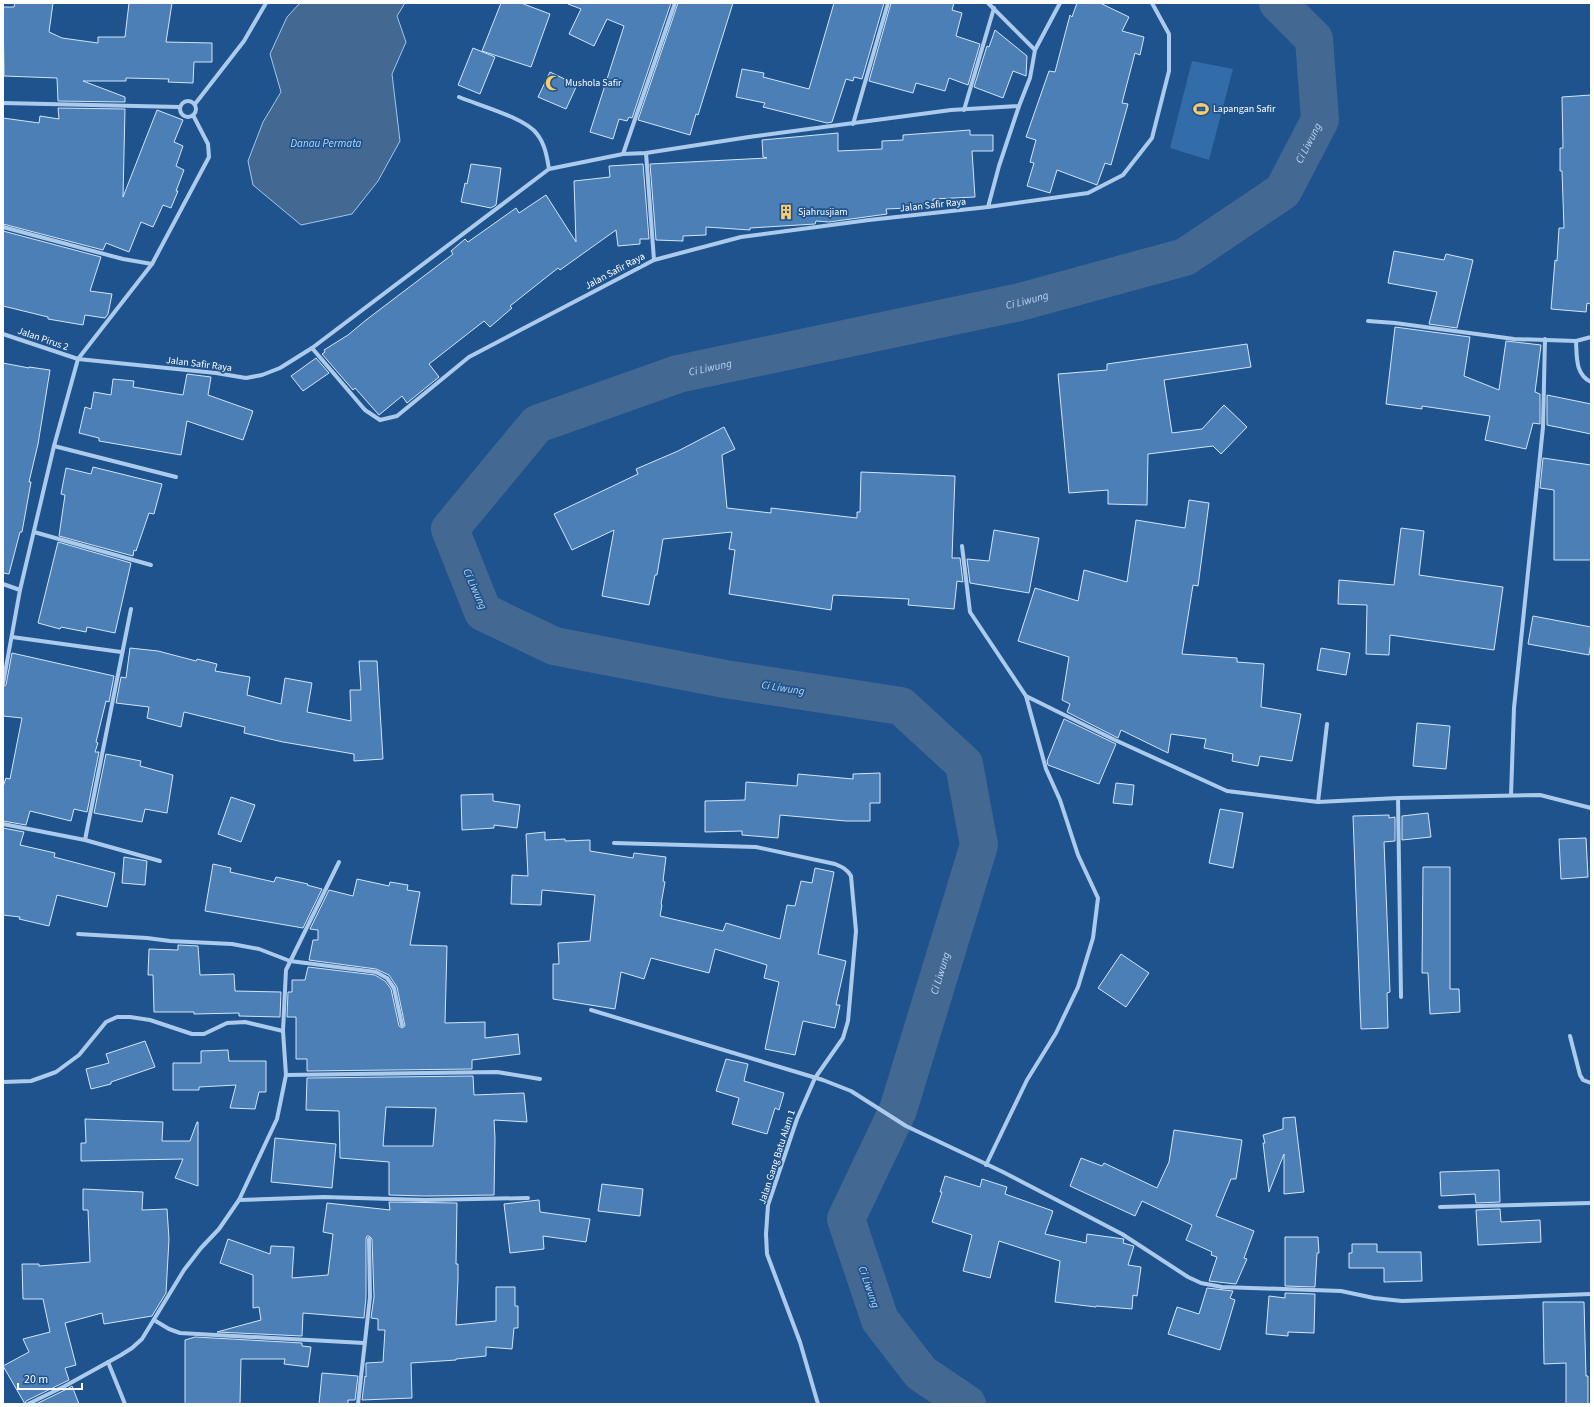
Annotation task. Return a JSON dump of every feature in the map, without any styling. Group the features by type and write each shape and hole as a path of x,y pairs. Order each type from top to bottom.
{"street":[{"path":"180,107 181,112 186,117 193,115 196,109 195,104 244,41 266,3"},
{"path":"623,154 675,3"},
{"path":"853,124 888,3"},
{"path":"988,3 1035,50"},
{"path":"988,207 999,166 1030,78 1035,50 1060,3"},
{"name":"Jalan Safir Raya","path":"312,348 365,410 380,420 396,416 469,357 654,260 742,237 869,220 988,207 1088,193 1123,175 1152,138 1169,71 1168,34 1152,3"},
{"path":"964,110 994,8"},
{"path":"459,98 517,119 537,132 544,144 549,169"},
{"path":"180,107 182,103 187,101 195,104"},
{"path":"3,103 180,107"},
{"name":"Jalan Safir Raya","path":"78,359 216,373 246,378 262,375 280,368 312,348 549,169 623,154 646,153 749,137 951,110 1019,106"},
{"path":"3,684 20,590 54,446 78,359 152,264 209,157 208,144 193,115"},
{"path":"646,153 654,260"},
{"path":"3,227 123,259 152,264"},
{"path":"1368,321 1395,323 1514,339 1576,341 1591,337"},
{"name":"Jalan Pirus 2","path":"3,334 78,359"},
{"path":"1511,795 1514,708 1543,427 1545,340"},
{"path":"1576,341 1579,372 1585,379 1591,382"},
{"path":"54,446 176,477"},
{"path":"34,532 151,565"},
{"path":"962,546 970,612 1026,696 1046,769 1060,800 1078,855 1098,898 1093,938 1078,987 1056,1033 1027,1080 986,1164"},
{"path":"3,584 20,590"},
{"path":"85,840 121,652 131,609"},
{"path":"12,637 121,652"},
{"path":"1026,696 1114,740 1227,790 1318,802 1398,798 1540,795 1591,808"},
{"path":"1318,802 1327,724"},
{"path":"1398,798 1401,997"},
{"path":"3,824 85,840 160,861"},
{"name":"Jalan Gang Batu Alam 1","path":"614,843 756,847 835,864 848,871 851,876 856,924 848,1021 844,1038 815,1078 797,1119 768,1205 766,1234 767,1254 800,1342 818,1404"},
{"path":"28,1404 65,1386 132,1348 142,1338 154,1320 184,1270 201,1248 219,1229 240,1200 277,1120 286,1076 283,1032 286,970 340,862"},
{"path":"78,934 232,944 259,949 290,961 376,972 387,978 394,988 402,1024"},
{"path":"592,1010 815,1078 851,1091 906,1126 1029,1185 1122,1234 1188,1277 1201,1283 1222,1287 1341,1291 1374,1298 1402,1301 1591,1294"},
{"path":"3,1082 32,1081 56,1072 79,1055 106,1022 117,1017 150,1020 192,1034 204,1034 227,1023 245,1022 283,1032"},
{"path":"1570,1036 1580,1075 1583,1080 1591,1083"},
{"path":"286,1076 497,1072 540,1079"},
{"path":"240,1200 324,1197 425,1200 528,1198"},
{"path":"1440,1207 1591,1203"},
{"path":"358,1404 370,1297 369,1239"},
{"path":"154,1320 169,1330 180,1333 364,1344"},
{"path":"108,1362 125,1404"}],"shaded area":[{"name":"Lapangan Safir","path":"1192,61 1233,69 1209,160 1170,148"}],"water":[{"name":"Danau Permata","path":"300,3 405,3 397,16 406,42 392,74 400,141 378,181 352,214 301,225 253,185 248,161 263,122 281,92 270,54 287,17"}],"building":[{"path":"15,3 53,3 49,32 62,38 98,43 98,37 125,37 129,3 172,3 166,42 212,43 212,62 194,62 193,83 168,82 169,79 126,78 126,81 83,81 125,97 125,102 58,101 57,78 4,76 3,7 14,7"},
{"path":"501,3 521,3 550,14 531,67 482,51"},
{"path":"671,3 632,118 629,117 627,121 619,119 613,139 590,132 624,26 607,19 594,46 569,34 581,9 568,4"},
{"path":"678,3 733,3 698,115 696,114 690,135 638,120"},
{"path":"834,3 884,3 862,79 854,77 853,81 846,79 832,122 827,123 763,107 765,103 736,97 742,69 764,73 763,77 809,89"},
{"path":"891,3 954,3 952,10 962,13 956,36 980,44 968,85 949,78 945,91 916,83 913,93 869,81"},
{"path":"1077,3 1100,3 1129,17 1122,31 1144,37 1140,55 1135,53 1122,103 1128,104 1111,165 1105,163 1097,185 1057,170 1050,193 1027,186 1034,163 1030,162 1036,140 1026,137 1049,71 1055,72 1070,15 1072,17"},
{"path":"995,30 1027,56 1026,76 1013,71 1003,98 974,87 987,46 989,47"},
{"path":"473,48 495,57 480,94 458,85"},
{"path":"550,72 577,85 566,109 538,97"},
{"path":"1591,95 1591,304 1587,303 1586,312 1551,309 1555,260 1557,261 1559,228 1564,228 1562,171 1560,171 1560,148 1563,148 1562,97"},
{"path":"58,108 125,109 123,197 157,110 183,120 174,142 183,146 176,166 184,170 176,191 178,191 171,208 163,205 153,227 141,222 129,252 106,243 103,250 3,224 3,118 39,123 40,116 59,119"},
{"path":"970,130 970,135 993,135 993,151 972,151 975,197 933,199 933,205 908,204 908,208 886,209 887,214 829,222 816,221 815,224 750,228 750,230 706,227 706,235 683,236 683,241 656,240 650,164 767,158 763,157 762,140 838,133 838,151 882,149 882,141 903,140 903,135"},
{"path":"471,164 501,168 496,205 491,208 461,202 465,183 467,184"},
{"path":"643,164 649,239 640,239 640,244 618,246 616,230 560,270 558,268 510,306 512,308 490,327 484,321 429,364 439,377 407,403 402,396 379,415 355,388 353,390 322,354 325,352 324,350 348,335 453,254 451,251 465,239 468,242 516,208 519,213 546,195 576,242 574,181 610,177 609,166"},
{"path":"3,231 101,257 90,291 112,294 108,314 105,318 85,315 83,325 48,319 48,317 3,306"},
{"path":"1394,251 1444,260 1446,254 1473,260 1457,328 1429,324 1437,292 1388,283"},
{"path":"1395,327 1470,337 1464,376 1499,390 1506,341 1541,345 1535,392 1540,394 1540,424 1533,423 1526,449 1485,440 1490,416 1422,406 1422,409 1386,404"},
{"path":"1247,344 1251,367 1164,380 1172,433 1202,429 1224,405 1247,427 1221,454 1213,446 1148,454 1147,505 1108,504 1108,490 1069,493 1058,374 1107,370 1107,364"},
{"path":"316,358 329,373 303,391 291,376"},
{"path":"3,363 50,370 38,444 29,482 31,482 22,532 20,532 9,574 3,573"},
{"path":"187,374 211,377 208,395 253,411 243,440 187,421 181,455 99,441 99,438 79,433 85,407 91,409 94,392 111,395 113,379 134,381 133,387 183,395"},
{"path":"1547,395 1591,404 1591,434 1547,425"},
{"path":"724,427 735,449 722,455 727,508 771,513 771,508 857,518 857,512 860,512 861,472 955,476 952,558 960,558 963,582 957,581 954,609 908,605 909,599 833,595 831,610 729,594 735,550 729,549 732,532 663,539 657,575 655,575 649,605 602,596 614,530 572,550 554,514 638,474 636,469 678,451"},
{"path":"1543,458 1591,465 1591,560 1554,560 1554,490 1540,488"},
{"path":"93,467 162,484 154,514 149,513 133,556 59,536 65,495 61,494 66,468 91,474"},
{"path":"1189,500 1209,503 1198,586 1193,585 1182,654 1237,658 1237,662 1264,664 1261,707 1301,714 1292,761 1260,756 1258,766 1232,761 1233,754 1204,748 1206,739 1171,734 1168,753 1121,730 1118,738 1067,712 1070,704 1062,700 1069,657 1018,641 1035,588 1078,601 1084,570 1127,582 1136,520 1185,528"},
{"path":"1401,528 1424,531 1419,575 1503,587 1494,650 1390,635 1389,655 1366,654 1367,605 1338,604 1339,580 1394,585"},
{"path":"994,530 1039,538 1029,593 970,583 967,559 989,561"},
{"path":"58,542 131,563 115,633 87,627 86,632 61,627 60,629 38,623"},
{"path":"1533,616 1591,627 1589,655 1528,644"},
{"path":"130,648 158,651 196,661 197,659 217,664 215,671 250,677 247,695 281,704 285,678 312,683 307,712 351,721 350,690 361,690 359,661 377,661 383,759 354,761 354,754 283,742 244,733 245,727 184,712 181,727 147,718 149,707 116,703 121,677 126,678"},
{"path":"1321,648 1350,653 1346,675 1317,670"},
{"path":"12,653 114,676 109,702 106,701 96,742 98,743 95,752 99,752 87,812 74,809 71,821 30,811 26,825 3,821 3,787 6,778 10,779 22,718 3,716 3,687 6,685"},
{"path":"1064,719 1116,744 1099,784 1048,765 1047,761"},
{"path":"1417,723 1450,726 1446,769 1413,766"},
{"path":"106,754 141,761 140,766 173,775 167,813 145,809 142,822 94,813"},
{"path":"880,773 880,803 870,803 870,821 846,821 780,815 778,838 742,835 742,831 705,832 705,801 745,800 746,782 797,786 798,774 853,779 853,774"},
{"path":"1116,783 1134,785 1132,805 1113,803"},
{"path":"493,794 493,801 520,805 517,828 494,825 494,828 462,830 461,795"},
{"path":"231,797 255,805 241,842 218,834"},
{"path":"1220,809 1243,813 1233,868 1209,863"},
{"path":"1428,813 1431,837 1402,840 1402,816"},
{"path":"1389,815 1389,818 1395,817 1395,841 1384,842 1390,992 1387,993 1388,1028 1361,1029 1353,816"},
{"path":"3,828 24,832 20,845 55,853 54,857 115,873 107,907 57,895 49,926 19,919 20,917 3,915"},
{"path":"545,832 545,840 590,840 590,851 633,858 634,853 666,857 663,881 665,882 660,916 723,931 726,923 780,939 787,905 795,906 801,881 812,883 815,868 834,872 818,954 846,961 836,1005 840,1005 835,1028 803,1021 795,1055 765,1049 779,982 764,978 767,965 715,949 709,973 651,958 644,979 621,972 615,1009 553,999 553,964 559,964 558,943 590,941 595,895 542,890 541,905 511,904 512,875 528,876 526,834"},
{"path":"1586,838 1588,877 1561,879 1559,839"},
{"path":"124,857 147,861 145,885 122,883"},
{"path":"213,864 231,868 230,872 274,882 276,877 308,884 307,885 322,889 303,928 205,911"},
{"path":"1423,867 1450,867 1450,989 1459,989 1460,1012 1430,1014 1428,973 1422,973"},
{"path":"357,879 389,886 390,882 408,885 407,890 420,892 410,945 447,946 445,1023 485,1022 485,1038 518,1034 520,1054 472,1060 472,1069 307,1071 307,1059 296,1059 296,1017 287,1017 288,992 292,992 292,980 305,980 308,967 375,975 385,981 391,989 399,1026 402,1028 405,1026 397,987 389,975 376,969 309,960 313,940 318,940 318,930 310,929 329,890 353,896"},
{"path":"178,945 198,946 200,975 234,974 235,991 281,992 280,1017 239,1016 239,1013 194,1014 194,1012 154,1012 153,975 148,975 149,949 178,950"},
{"path":"1121,954 1149,973 1126,1007 1098,988"},
{"path":"145,1041 155,1067 111,1082 111,1084 91,1089 86,1069 109,1063 106,1054"},
{"path":"228,1050 229,1061 266,1061 266,1092 259,1092 255,1109 230,1108 236,1085 199,1087 199,1090 173,1090 173,1063 201,1063 201,1051"},
{"path":"726,1059 748,1064 744,1081 784,1093 779,1110 775,1108 767,1134 732,1124 739,1098 716,1091"},
{"path":"473,1076 474,1095 524,1093 527,1122 494,1120 494,1195 389,1195 389,1162 340,1158 339,1111 306,1110 307,1078","holes":["386,1107 436,1108 433,1146 383,1146"]},
{"path":"1295,1117 1304,1192 1284,1194 1284,1154 1269,1192 1263,1135 1283,1129 1283,1118"},
{"path":"85,1119 163,1122 162,1141 190,1141 198,1122 198,1186 175,1178 183,1159 81,1161 81,1143 86,1143"},
{"path":"1174,1130 1242,1140 1236,1179 1231,1179 1216,1216 1254,1231 1244,1258 1247,1259 1236,1284 1209,1281 1217,1257 1211,1255 1212,1252 1186,1240 1192,1225 1142,1201 1135,1216 1070,1186 1081,1158 1102,1166 1104,1163 1157,1188 1169,1162"},
{"path":"275,1138 336,1144 332,1188 271,1182"},
{"path":"1499,1170 1500,1202 1476,1203 1475,1194 1441,1196 1440,1172"},
{"path":"945,1176 980,1187 982,1179 1007,1187 1005,1194 1053,1211 1045,1234 1086,1243 1087,1234 1124,1239 1123,1243 1134,1246 1128,1265 1141,1267 1137,1296 1133,1295 1132,1309 1096,1307 1055,1302 1060,1261 999,1241 990,1278 963,1271 972,1235 932,1222 942,1192 940,1192"},
{"path":"602,1184 643,1189 640,1216 598,1211"},
{"path":"83,1189 143,1192 142,1210 167,1209 169,1239 166,1293 152,1316 104,1324 102,1313 65,1323 76,1365 65,1368 69,1380 26,1401 25,1404 3,1366 29,1352 23,1339 50,1332 43,1299 23,1299 22,1264 39,1264 39,1266 90,1262 88,1210 83,1210"},
{"path":"539,1200 540,1212 590,1219 586,1242 543,1236 544,1249 510,1253 504,1204"},
{"path":"389,1202 457,1203 456,1264 458,1264 458,1279 456,1325 496,1321 496,1287 515,1287 515,1306 518,1306 518,1328 514,1328 512,1349 486,1347 486,1356 411,1363 412,1398 362,1400 365,1376 366,1377 366,1363 383,1362 385,1330 378,1330 378,1319 371,1318 374,1297 372,1239 369,1236 367,1236 366,1239 366,1297 364,1318 303,1313 302,1336 217,1332 261,1320 259,1307 253,1308 253,1275 220,1263 228,1239 270,1254 271,1246 294,1247 292,1278 328,1275 333,1234 323,1232 327,1203 390,1210"},
{"path":"1500,1209 1501,1222 1540,1220 1541,1242 1478,1245 1476,1210"},
{"path":"1285,1237 1318,1237 1319,1253 1317,1253 1315,1287 1285,1286"},
{"path":"1352,1244 1377,1244 1377,1252 1421,1252 1422,1281 1384,1282 1384,1268 1349,1268 1349,1253 1352,1253"},
{"path":"1207,1288 1233,1291 1230,1298 1235,1300 1220,1350 1168,1334 1177,1307 1199,1314"},
{"path":"1285,1293 1315,1294 1314,1333 1288,1332 1288,1336 1266,1334 1269,1296 1285,1298"},
{"path":"1543,1302 1584,1302 1588,1404 1566,1404 1566,1363 1544,1364"},
{"path":"195,1337 302,1343 302,1346 311,1347 308,1367 284,1364 285,1359 241,1359 240,1404 185,1404 185,1340"},
{"path":"322,1373 358,1376 355,1400 348,1400 348,1404 319,1404"},
{"path":"72,1386 79,1404 36,1404 67,1389"}],"waterway":[{"name":"Ci Liwung","path":"967,1404 921,1373 880,1320 846,1219 898,1110 979,845 964,764 901,706 725,679 554,646 483,612 450,529 537,424 678,374 1020,302 1185,257 1283,191 1320,120 1314,39 1278,3"}],"place":[{"name":"Mushola Safir","path":"553,83"},
{"name":"Lapangan Safir","path":"1201,109"},
{"name":"Sjahrusjiam","path":"786,212"}]}
